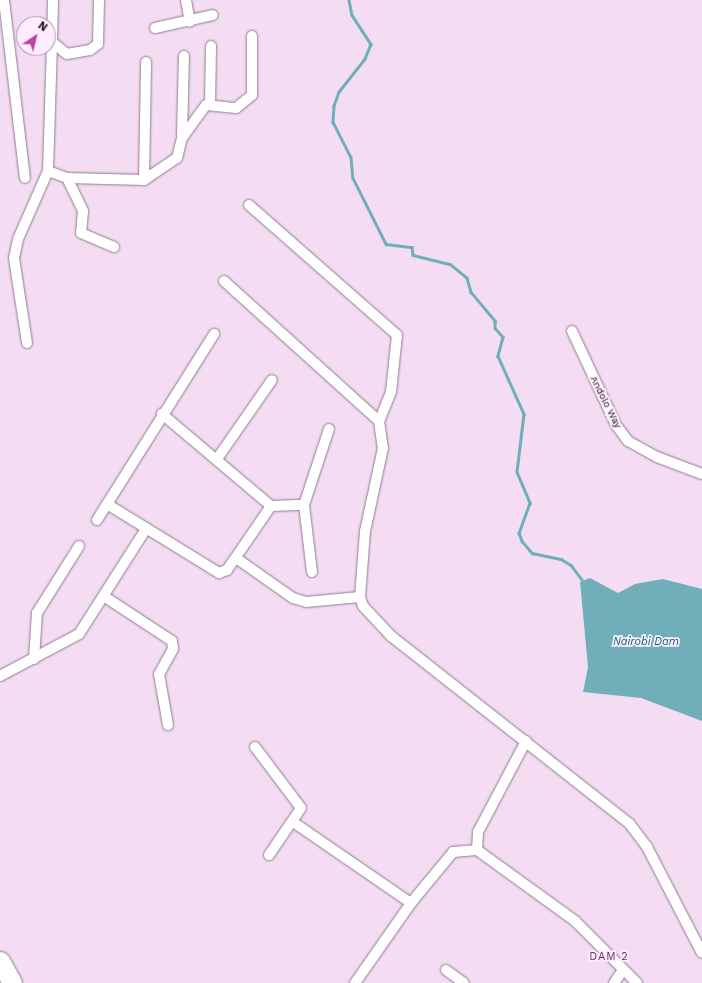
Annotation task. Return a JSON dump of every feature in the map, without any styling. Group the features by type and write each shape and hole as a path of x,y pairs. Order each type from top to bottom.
{"highway":[{"path":"0,961 12,983"}],"street":[{"path":"4,0 25,178"},
{"path":"53,0 53,16"},
{"path":"56,45 67,54 90,50 98,44 99,0"},
{"path":"186,0 190,22"},
{"path":"155,28 190,22 213,15"},
{"path":"182,138 197,114 210,105 236,108 252,95 252,36"},
{"path":"210,105 211,46"},
{"path":"28,343 14,258 18,239 48,171 52,56"},
{"path":"48,171 68,178 144,180 177,158 182,138 184,56"},
{"path":"144,180 146,62"},
{"path":"68,178 82,212 81,233 114,247"},
{"path":"249,205 397,335 391,392 379,421 383,448 365,531 360,597 369,614 391,636 629,823 647,847 702,953"},
{"path":"224,281 379,421"},
{"name":"Andolo Way","path":"572,331 616,425 628,441 657,457 702,474"},
{"path":"97,520 162,414 214,334"},
{"path":"217,459 272,380"},
{"path":"162,414 271,506 304,505"},
{"path":"312,572 304,505 329,429"},
{"path":"107,504 215,572 226,570 236,558 271,506"},
{"path":"0,676 79,634 105,597 146,529"},
{"path":"34,659 36,613 79,546"},
{"path":"236,558 293,598 306,602 360,597"},
{"path":"105,597 172,641 173,649 159,674 168,725"},
{"path":"477,850 478,832 526,741"},
{"path":"255,747 300,804 301,811 269,855"},
{"path":"293,822 410,903"},
{"path":"355,983 410,903 453,852 477,850 575,921 637,983"},
{"path":"446,970 464,983"},
{"path":"614,983 623,970"}],"water":[{"name":"Nairobi Dam","path":"590,578 618,593 635,584 663,579 702,589 702,721 641,698 583,692 588,667 580,582"}],"waterway":[{"path":"349,0 352,15 371,44 365,59 339,92 334,106 333,122 351,157 353,178 386,244 412,247 413,255 450,264 467,278 471,292 495,321 495,328 503,337 498,356 524,414 517,472 530,503 519,533 522,541 532,553 561,559 571,565 584,582"}],"district":[{"name":"DAM 2","path":"609,957"}]}
